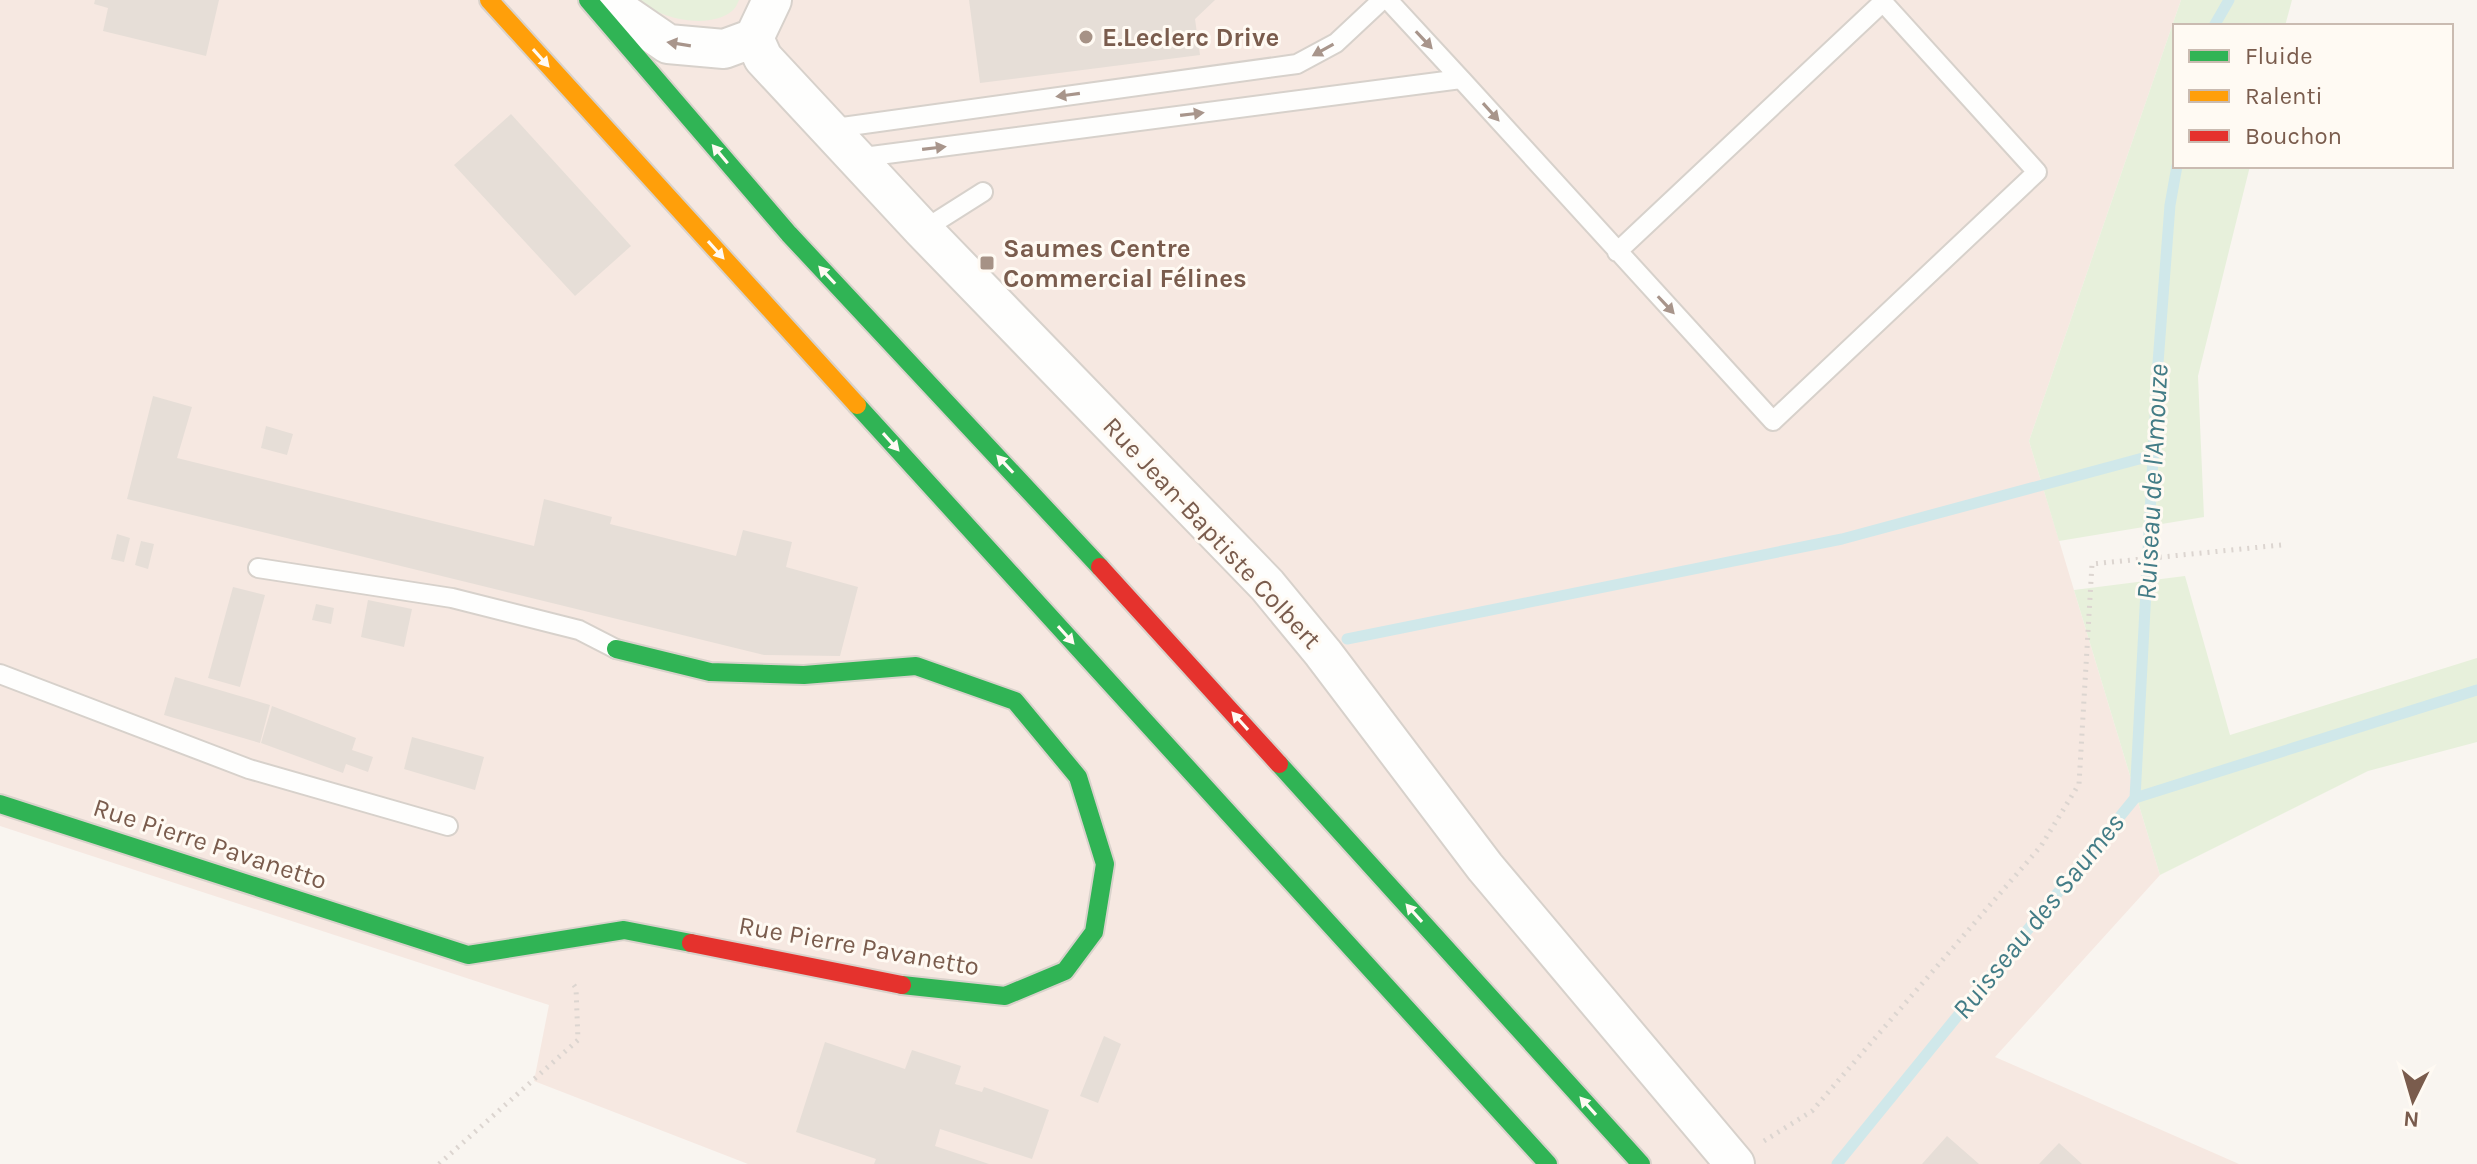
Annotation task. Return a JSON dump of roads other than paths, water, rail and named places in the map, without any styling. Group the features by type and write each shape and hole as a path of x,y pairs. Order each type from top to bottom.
{"main road":[{"path":"489,0 1548,1164"},
{"path":"588,0 789,234 1059,521 1641,1164"},
{"name":"Rue Pierre Pavanetto","path":"0,804 468,955 624,930 918,988 1005,996 1065,971 1094,932 1105,864 1078,777 1015,701 916,666 804,675 710,672 616,649"}],"street":[{"path":"604,0 668,44 724,49 754,38 772,0"},
{"name":"Rue Jean-Baptiste Colbert","path":"754,38 763,58 828,129 1267,585 1323,653 1485,867 1734,1162"}],"lane":[{"path":"828,129 1297,64 1336,43 1385,0 1461,79 1617,252 1773,421 2037,172 1882,1 1617,252"},
{"path":"856,158 1461,79"},
{"path":"923,230 983,192"},
{"path":"258,568 452,598 579,630 616,649"},
{"path":"0,674 249,769 448,826"}],"waterway":[{"name":"Ruiseau de l'Amouze","path":"2215,24 2229,0"},
{"name":"Ruiseau de l'Amouze","path":"2135,798 2158,363 2170,205 2177,168"},
{"path":"1347,639 1842,539 2154,455"},
{"name":"Ruisseau des Saumes","path":"1837,1164 2135,798 2477,690"}],"place":[{"name":"E.Leclerc Drive","path":"1086,37"},
{"name":"Saumes Centre Commercial Félines","path":"987,263"}]}
